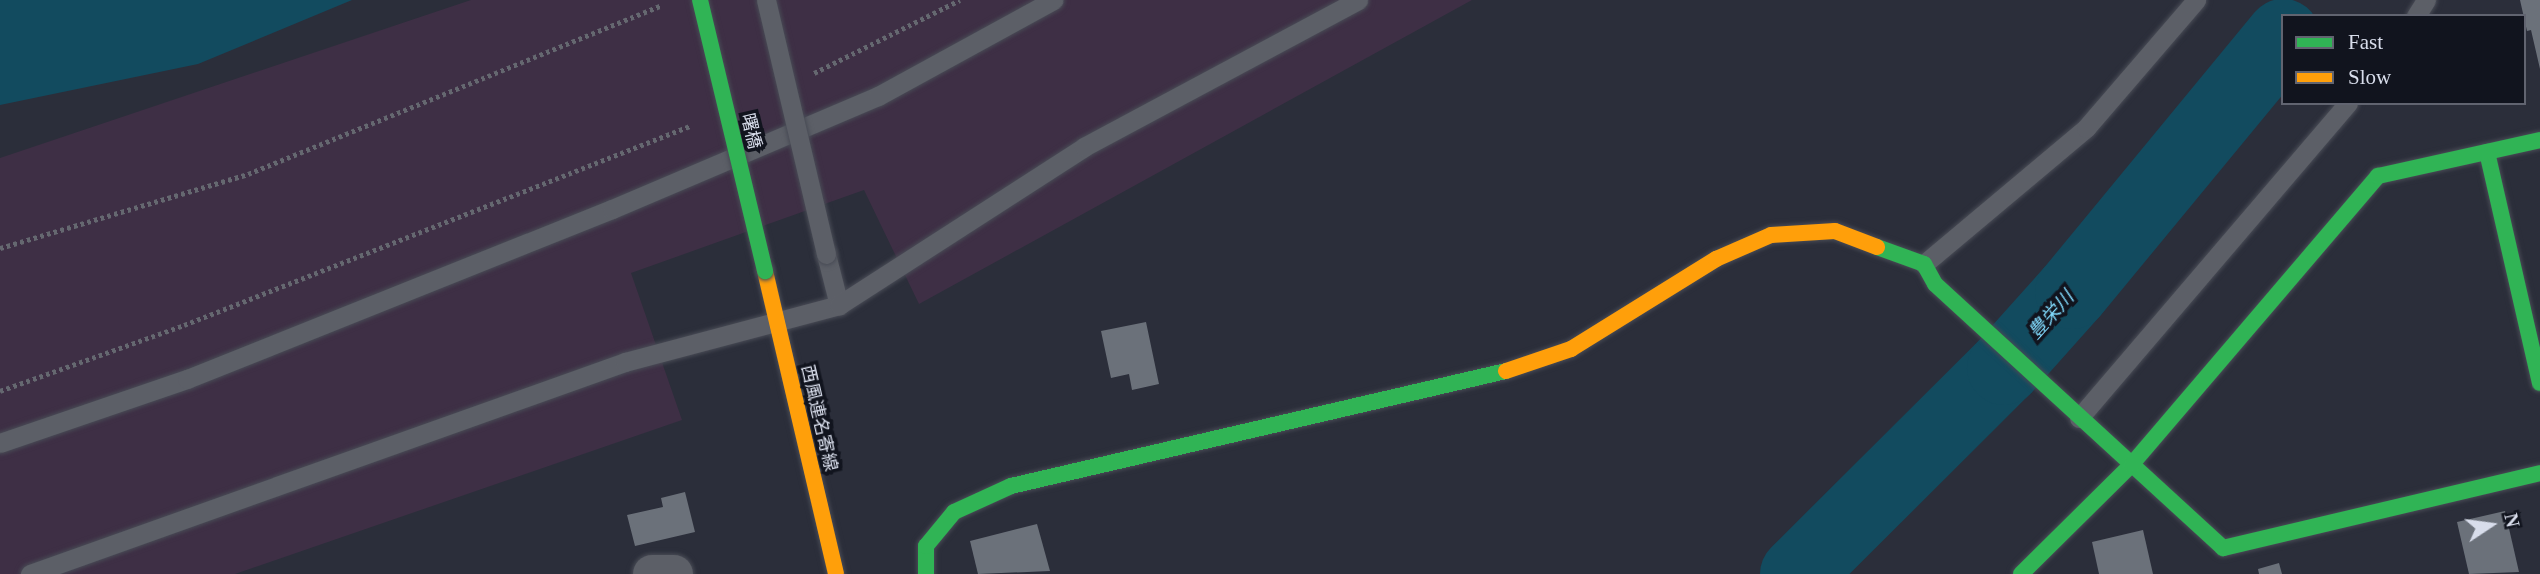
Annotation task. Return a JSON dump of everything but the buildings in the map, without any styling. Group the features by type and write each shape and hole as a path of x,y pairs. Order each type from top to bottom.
{"street":[{"name":"曙橋","path":"700,0 765,271"},
{"path":"2021,574 2132,464 2378,176 2540,140"},
{"path":"2487,152 2540,383"},
{"path":"926,574 926,546 954,512 1011,486 1514,369 1571,349 1716,258 1771,235 1835,231 1924,264 1935,284 2223,548 2540,473"},
{"name":"西風連名寄線","path":"765,271 836,574"},
{"path":"652,574 674,574"}],"lane":[{"path":"766,0 839,305"},
{"path":"0,443 187,379 624,203 878,96 1053,0"},
{"path":"30,574 625,362 839,305 1084,148 1358,0"},
{"path":"1924,264 2086,128 2196,0"},
{"path":"2072,411 2346,105"}],"path":[{"path":"0,248 248,174 608,31 673,0"},
{"path":"801,79 960,0"},
{"path":"0,391 197,320 701,121"}],"shaded area":[{"path":"471,0 1472,0 919,304 864,190 631,273 682,420 235,574 0,574 0,158"}],"water":[{"path":"0,0 352,0 198,64 0,105"}],"waterway":[{"name":"豊栄川","path":"1797,574 2004,368 2072,292 2281,38"}],"traffic: fast":[{"path":"700,0 765,271"},
{"path":"2021,574 2132,464 2378,176 2540,140"},
{"path":"2487,152 2540,383"},
{"path":"1877,247 1924,264 1935,284 2223,548 2540,473"},
{"path":"926,574 926,546 954,512 1011,486 1506,371"}],"traffic: slow":[{"path":"1506,371 1571,349 1716,259 1771,235 1835,231 1877,247"},
{"path":"765,271 836,574"}]}
